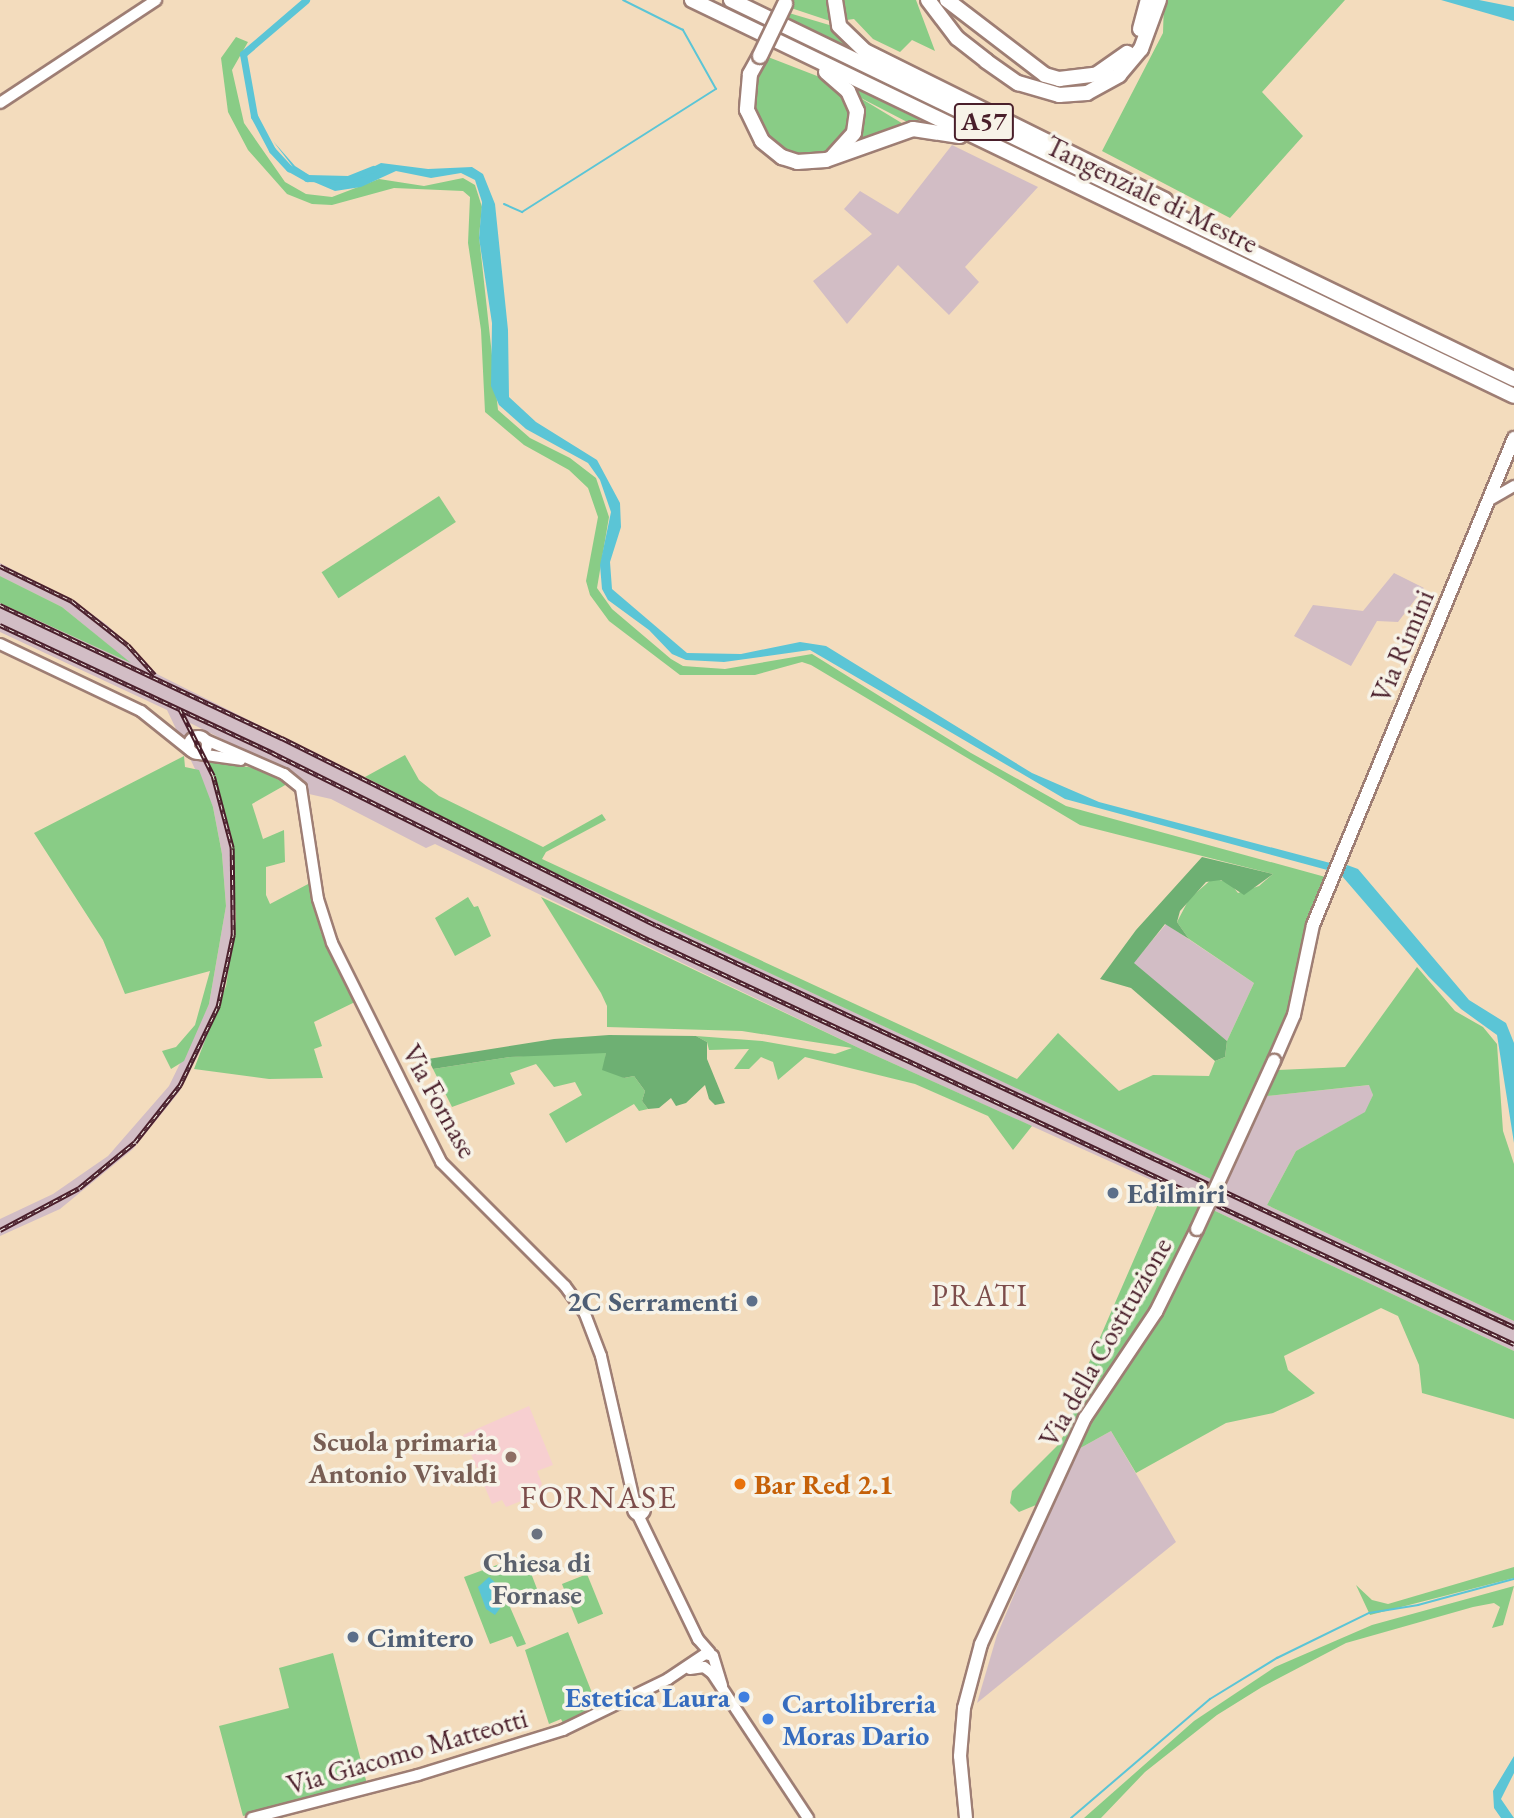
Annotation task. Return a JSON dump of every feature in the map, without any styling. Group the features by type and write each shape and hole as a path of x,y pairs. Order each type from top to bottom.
{"highway":[{"name":"Tangenziale di Mestre","path":"692,0 1514,396"},
{"name":"Tangenziale di Mestre","path":"730,0 1514,379"},
{"name":"A57","path":"835,0 838,23 865,51 1125,178 1227,234 1237,244"},
{"name":"A57","path":"928,0 957,38 986,61 1026,87 1059,95 1087,93 1119,75 1141,48 1153,1"},
{"name":"A57","path":"947,0 1032,68 1059,79 1097,74 1121,61 1137,36 1153,1"},
{"name":"A57","path":"786,2 750,74 746,98 754,131 782,157 797,162 826,160 898,133 929,128 952,132 1050,172"},
{"name":"A57","path":"781,43 788,53 836,78 855,102 854,133 826,160"}],"main road":[{"name":"Via Rimini","path":"1334,877 1488,501 1505,469 1514,439"},
{"name":"Via della Costituzione","path":"966,1818 960,1756 971,1674 1031,1523 1098,1394 1162,1301 1274,1061 1294,1015 1309,941 1334,877"},
{"path":"1007,1584 1019,1545"},
{"name":"Via della Costituzione","path":"965,1801 977,1818"}],"street":[{"path":"0,103 156,0"},
{"path":"1488,501 1514,483 1505,469"},
{"name":"Via Fornase","path":"0,644 121,700 161,724 206,740 293,779 301,788 325,926 436,1153 452,1175 565,1286 585,1314 601,1356 645,1529 706,1661 808,1818"},
{"name":"Via Fornase","path":"161,724 195,753 258,763"},
{"path":"194,737 189,744 195,753 207,749 206,740"},
{"name":"Via Giacomo Matteotti","path":"252,1818 418,1775 563,1730 706,1661"}],"shaded area":[{"path":"952,145 1038,187 965,267 979,282 949,315 898,265 847,324 813,281 872,234 844,209 860,191 898,214"},
{"path":"0,563 79,605 107,625 157,674 534,863 1225,1185 1267,1096 1370,1085 1373,1095 1366,1112 1296,1151 1267,1205 1514,1321 1514,1351 1213,1210 1218,1200 1207,1195 1202,1203 861,1049 435,844 426,848 331,799 309,794 301,778 190,723 225,807 235,861 233,950 215,1022 179,1092 133,1149 60,1209 0,1236 0,1219 53,1194 108,1156 169,1086 209,1004 226,906 222,854 213,807 167,710 0,632 0,603 129,662 62,607 0,576"},
{"path":"1394,573 1424,588 1398,622 1377,621 1351,666 1294,636 1313,605 1363,611"},
{"path":"1166,924 1254,983 1227,1041 1133,963"},
{"name":"Scuola primaria Antonio Vivaldi","path":"529,1406 553,1465 537,1471 542,1484 536,1495 506,1507 502,1500 492,1504 463,1435"},
{"path":"1111,1431 1176,1542 977,1703 997,1635 1075,1451"}],"green space":[{"path":"794,0 832,0 833,22 791,8"},
{"path":"839,0 916,0 935,51 912,40 900,52 873,39 854,19 839,21"},
{"path":"1164,0 1345,0 1262,92 1303,136 1230,218 1102,151 1163,33"},
{"path":"789,13 836,27 865,57 786,20"},
{"path":"236,37 248,42 232,70 244,123 285,182 306,194 332,197 379,179 424,186 463,178 475,185 482,207 479,236 498,410 530,438 570,458 596,478 609,517 597,588 612,609 671,659 683,666 725,669 812,654 971,753 1066,806 1329,878 1290,1011 1213,1180 534,863 349,769 365,777 405,755 419,780 439,796 543,847 602,814 606,820 546,852 542,859 1017,1079 1058,1033 1119,1091 1153,1075 1209,1076 1215,1061 1225,1057 1227,1041 1254,983 1189,939 1177,922 1189,899 1213,878 1230,883 1238,893 1259,886 1273,874 1080,825 811,665 802,662 755,675 680,675 609,621 590,595 586,581 598,517 588,488 569,470 524,445 485,412 481,330 468,243 470,197 463,191 394,188 332,205 312,204 287,194 248,150 228,112 221,58"},
{"path":"768,57 830,81 845,95 852,111 845,141 824,155 792,155 769,142 752,107 755,84"},
{"path":"853,88 920,120 911,124 857,96 905,125 853,148"},
{"path":"439,496 456,522 338,598 322,572"},
{"path":"0,576 62,607 131,663 0,603"},
{"path":"184,756 185,767 199,770 213,807 222,854 226,906 209,1004 184,1061 171,1069 162,1051 176,1047 195,1025 210,971 125,994 103,940 34,833"},
{"path":"208,762 256,768 287,784 252,804 263,839 284,830 285,862 266,867 266,895 270,904 310,883 321,933 355,1002 314,1022 322,1046 314,1049 323,1078 269,1079 194,1069 226,986 236,919 231,834"},
{"path":"1202,857 1273,874 1244,895 1221,880 1206,882 1180,911 1177,922 1189,939 1165,924 1134,963 1227,1041 1225,1057 1215,1061 1131,988 1100,979 1136,930"},
{"path":"468,897 474,907 478,906 491,936 455,956 435,918"},
{"path":"541,897 861,1049 1032,1126 1013,1150 988,1116 915,1084 805,1057 778,1080 773,1062 761,1057 749,1069 734,1069 749,1049 709,1050 707,1042 696,1036 762,1041 835,1054 852,1048 742,1031 607,1027 607,1006 601,993"},
{"path":"1417,967 1455,1011 1483,1027 1497,1044 1503,1131 1514,1164 1514,1321 1267,1205 1296,1151 1365,1112 1373,1095 1369,1085 1267,1096 1278,1070 1345,1067"},
{"path":"609,1035 696,1036 707,1042 707,1059 725,1103 715,1105 709,1099 705,1085 686,1103 676,1106 671,1098 659,1108 648,1109 642,1101 645,1091 634,1076 624,1078 602,1070 606,1053 510,1057 433,1069 428,1059 554,1039"},
{"path":"589,1051 606,1053 605,1062 624,1078 634,1076 645,1091 642,1101 648,1109 639,1111 634,1104 566,1143 549,1114 582,1095 575,1082 554,1087 536,1064 510,1073 515,1084 452,1107 433,1069 510,1057"},
{"path":"1165,1188 1202,1203 1152,1307 1097,1388 1036,1505 1019,1512 1010,1503 1012,1491 1059,1444 1070,1423 1085,1372"},
{"path":"1213,1210 1514,1351 1514,1419 1422,1393 1419,1365 1398,1316 1381,1308 1284,1356 1288,1370 1315,1393 1308,1397 1273,1413 1226,1423 1136,1473 1111,1431 1075,1451 1104,1397 1166,1307"},
{"path":"524,1555 539,1594 510,1607 526,1644 517,1647 512,1636 490,1644 464,1577"},
{"path":"1514,1567 1514,1578 1370,1615 1356,1585 1372,1600 1388,1604"},
{"path":"587,1574 603,1614 578,1624 562,1584"},
{"path":"1514,1586 1503,1625 1492,1628 1500,1607 1494,1603 1473,1607 1346,1643 1262,1687 1217,1715 1145,1772 1101,1818 1084,1818 1194,1721 1275,1667 1372,1625"},
{"path":"568,1632 596,1703 595,1710 563,1723 561,1719 549,1724 525,1650"},
{"path":"333,1653 367,1784 243,1816 219,1726 289,1708 279,1668"}],"water":[{"path":"1441,0 1479,0 1514,7 1514,21"},
{"path":"273,141 295,166 317,180 347,180 381,163 428,169 472,167 483,174 495,204 508,330 509,397 536,422 597,460 620,503 621,527 610,562 612,589 687,653 741,654 800,642 826,646 1032,773 1099,802 1334,864 1331,871 1065,799 810,650 724,662 686,660 672,654 649,630 608,600 602,589 600,565 611,512 600,480 588,463 526,429 499,405 491,386 492,323 479,238 482,202 475,180 461,173 431,178 396,171 361,187 335,191 300,176"},
{"path":"1347,865 1358,869 1469,1000 1506,1023 1514,1043 1514,1143 1497,1035 1461,1009 1429,977 1342,876"},
{"path":"489,1577 500,1587 501,1607 495,1615 486,1609 478,1587"},
{"path":"1514,1756 1514,1773 1501,1799 1514,1818 1501,1818 1494,1808 1493,1791"}],"waterway":[{"path":"306,0 243,54 254,116 272,150 289,168 307,178 348,179 373,169"},
{"path":"504,204 522,212 716,89 683,30 623,0"},
{"path":"1071,1818 1210,1699 1277,1658 1369,1613 1418,1605 1514,1579"}],"railway":[{"path":"0,566 72,601 128,645 155,675"},
{"path":"0,605 282,738 656,925 1514,1327"},
{"path":"0,625 273,753 650,940 1514,1344"},
{"path":"0,1230 79,1188 135,1142 180,1085 218,1006 233,935 232,848 213,776 180,710"}],"place":[{"name":"Edilmiri","path":"1113,1193"},
{"name":"2C Serramenti","path":"752,1301"},
{"name":"Scuola primaria Antonio Vivaldi","path":"511,1457"},
{"name":"Bar Red 2.1","path":"740,1484"},
{"name":"Chiesa di Fornase","path":"537,1534"},
{"name":"Cimitero","path":"353,1637"},
{"name":"Estetica Laura","path":"744,1697"},
{"name":"Cartolibreria Moras Dario","path":"768,1719"}],"district":[{"name":"PRATI","path":"980,1296"},
{"name":"FORNASE","path":"599,1497"}]}
